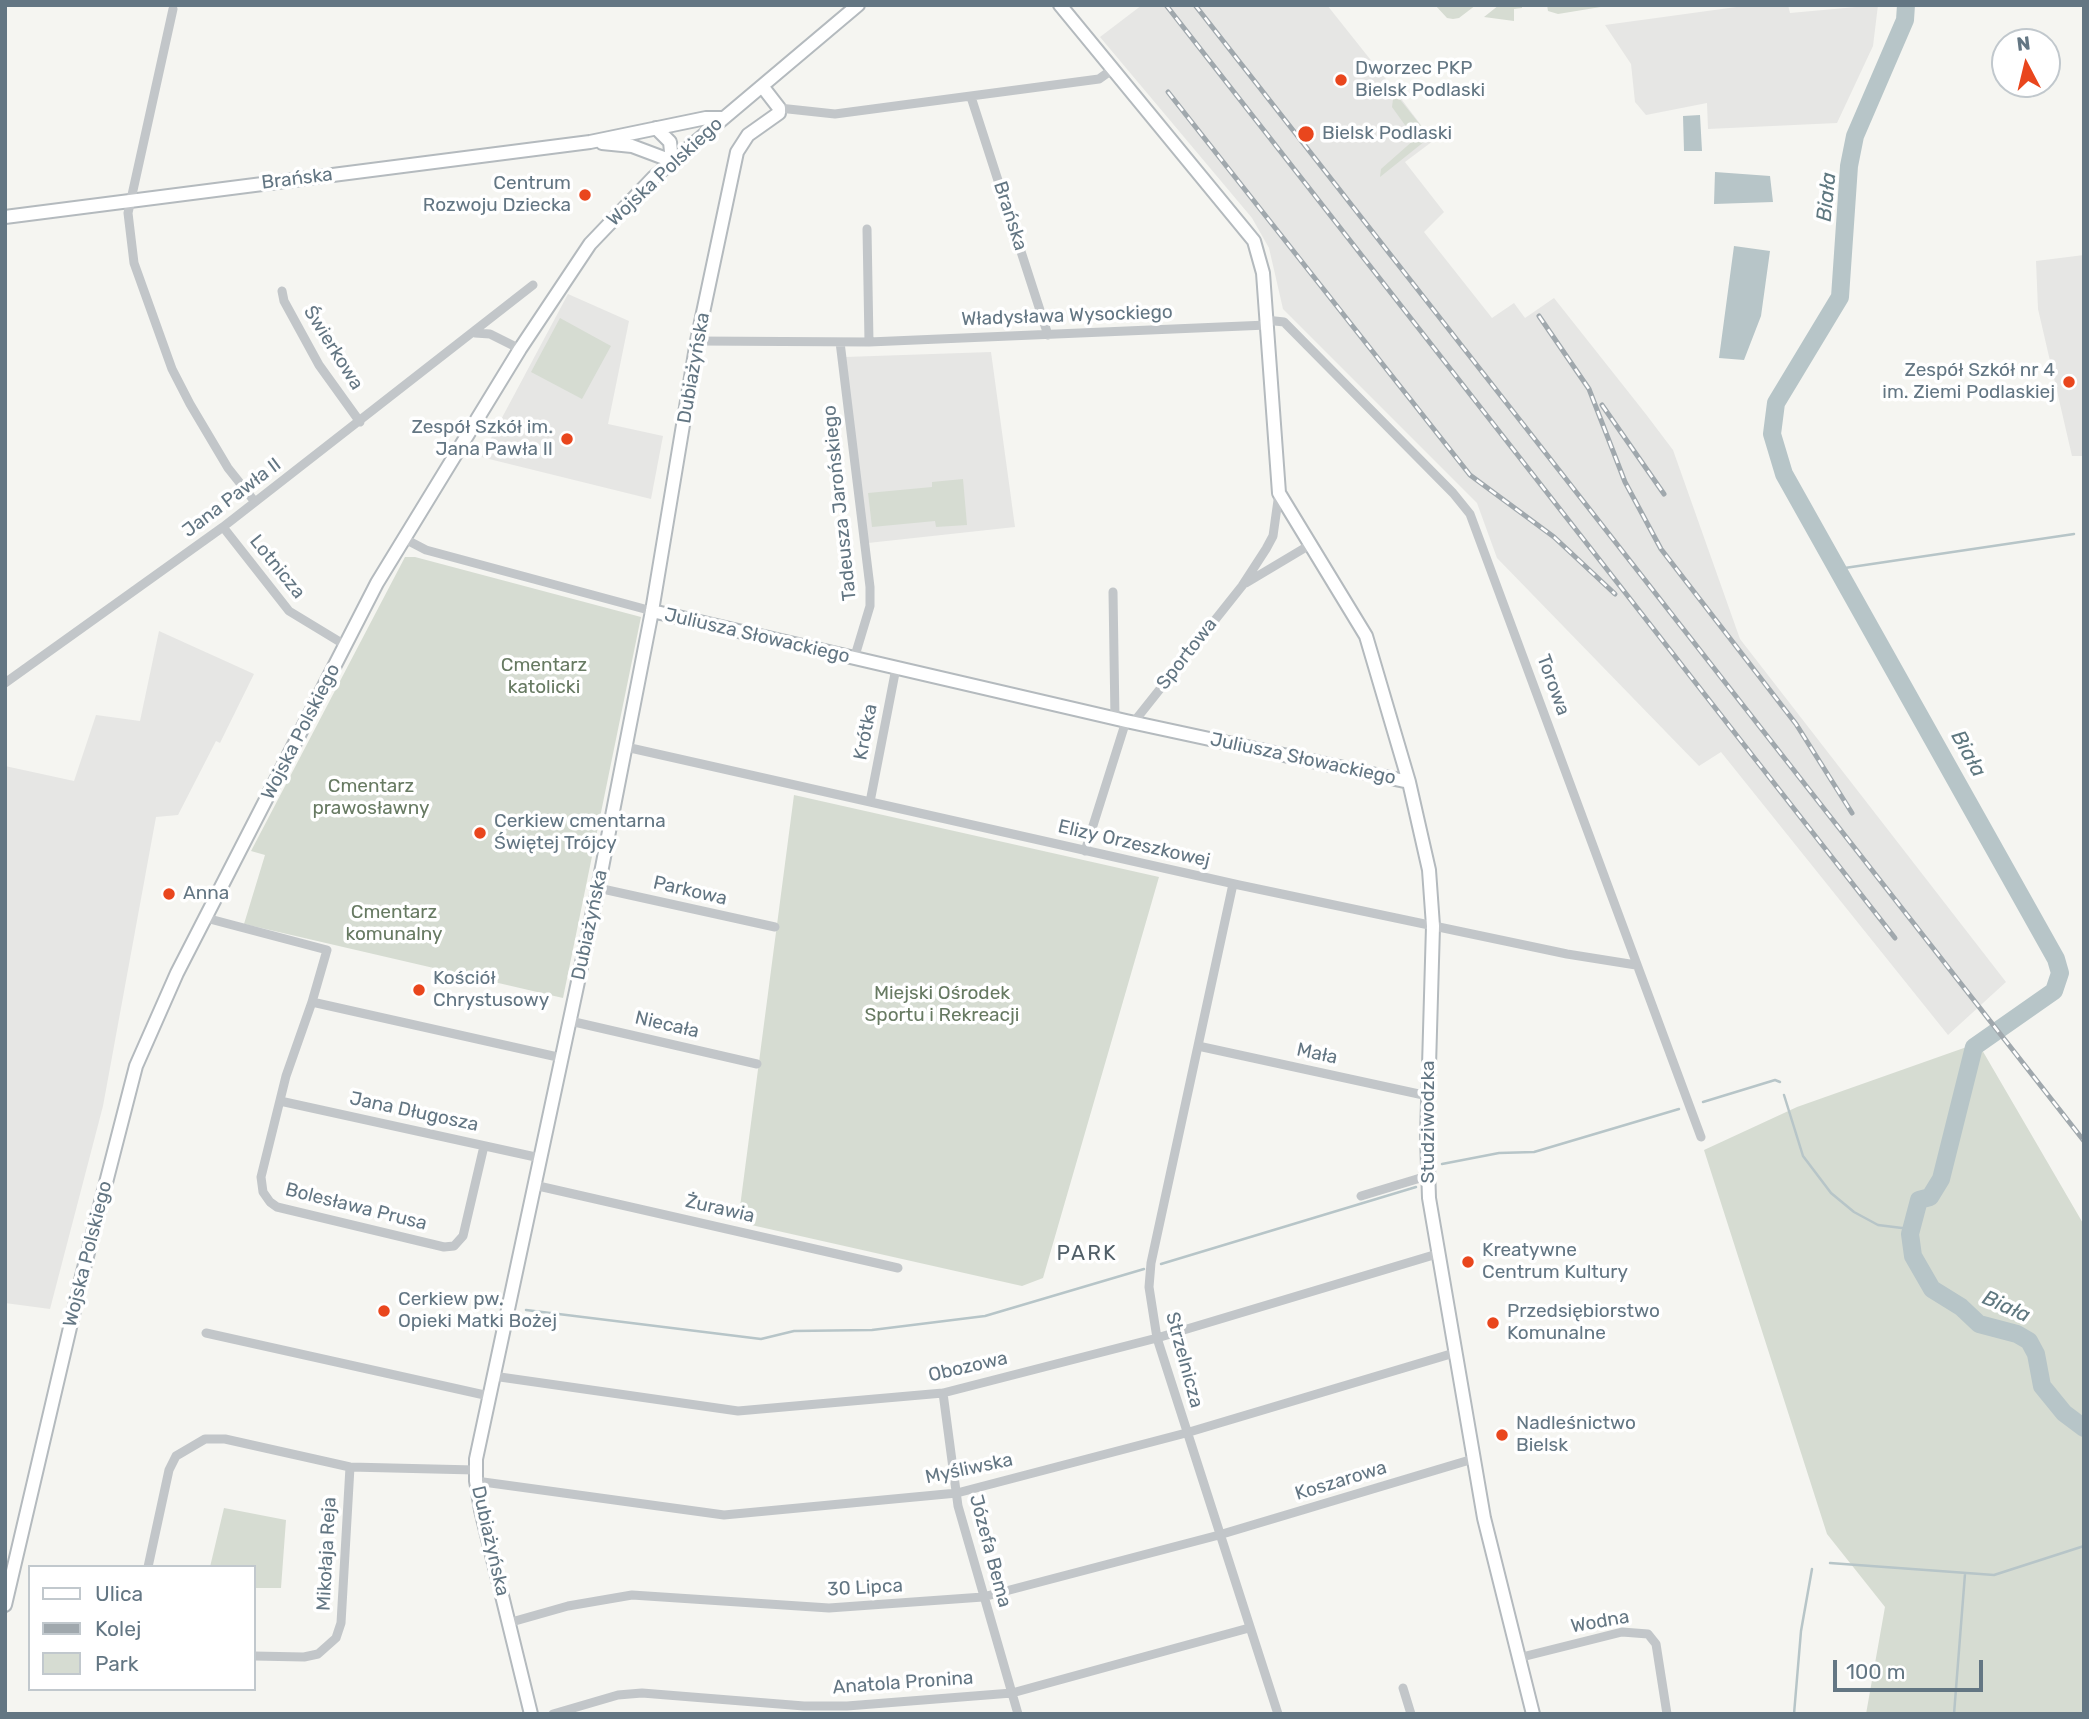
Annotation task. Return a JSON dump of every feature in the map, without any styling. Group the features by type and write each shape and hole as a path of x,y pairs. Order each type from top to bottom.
{"street":[{"name":"Wojska Polskiego","path":"5,1605 9,1573 126,1100 157,1014 345,645 403,538 520,349 590,244 654,177 858,5"},
{"name":"Sportowa","path":"1060,5 1254,241 1263,272 1279,493 1273,536 1242,586 1124,721 1085,851"},
{"path":"173,9 128,212 134,263 172,369 228,468 256,502"},
{"path":"762,86 779,108 835,114 1099,79 1113,69"},
{"name":"Brańska","path":"971,97 1048,335"},
{"name":"Dubiażyńska","path":"531,1714 476,1476 493,1376 626,747 652,611 697,341 737,152 748,135 779,113 779,108"},
{"name":"Brańska","path":"5,217 590,142 706,118 723,118"},
{"path":"656,128 670,142 672,161"},
{"name":"Brańska","path":"590,142 632,146 672,161"},
{"path":"649,154 654,177"},
{"path":"867,229 869,342"},
{"name":"Jana Pawła II","path":"5,683 223,527 475,333 533,285"},
{"name":"Świerkowa","path":"282,291 284,301 319,365 360,422"},
{"name":"Torowa","path":"1266,323 1284,322 1453,493 1470,514 1700,1137"},
{"name":"Władysława Wysockiego","path":"697,341 869,342 1266,323"},
{"path":"475,333 490,334 520,349"},
{"name":"Tadeusza Jarońskiego","path":"840,342 870,587 870,606 854,659"},
{"name":"Sportowa","path":"1242,586 1308,545 1279,493"},
{"name":"Lotnicza","path":"223,527 289,611 345,645"},
{"name":"Juliusza Słowackiego","path":"403,538 426,550 652,611 1124,721 1409,782"},
{"name":"Studziwodzka","path":"1308,545 1355,614 1366,636 1409,782 1429,870 1433,926 1427,1176 1437,1254 1484,1518 1533,1714"},
{"path":"1114,592 1124,721"},
{"name":"Krótka","path":"870,802 896,668"},
{"name":"Elizy Orzeszkowej","path":"626,747 1233,884 1614,964 1636,965"},
{"name":"Strzelnicza","path":"1233,884 1150,1267 1149,1287 1157,1338 1278,1714"},
{"name":"Parkowa","path":"598,888 775,928"},
{"name":"Bolesława Prusa","path":"206,918 327,950 280,1101 261,1177 263,1192 270,1202 277,1207 444,1247 453,1246 463,1236 484,1146"},
{"path":"312,1002 562,1058"},
{"name":"Niecała","path":"570,1021 757,1064"},
{"name":"Mała","path":"1198,1046 1428,1096"},
{"name":"Jana Długosza","path":"280,1101 540,1158"},
{"path":"1361,1196 1427,1176"},
{"name":"Żurawia","path":"534,1185 898,1268"},
{"name":"Obozowa","path":"493,1376 738,1411 943,1393 1157,1338 1437,1254"},
{"path":"206,1333 489,1396"},
{"name":"Myśliwska","path":"476,1476 724,1515 957,1493 1186,1433 1454,1353"},
{"name":"Józefa Bema","path":"943,1393 957,1493 983,1597 1018,1714"},
{"path":"148,1565 169,1470 176,1456 205,1439 225,1439 350,1467 476,1476"},
{"name":"Koszarowa","path":"1219,1535 1473,1459"},
{"name":"Mikołaja Reja","path":"256,1656 304,1657 318,1654 336,1638 341,1623 350,1467"},
{"name":"30 Lipca","path":"508,1623 568,1606 632,1595 829,1608 983,1597 1219,1535"},
{"name":"Anatola Pronina","path":"553,1714 618,1695 642,1693 804,1706 847,1706 1012,1693 1249,1628"},
{"name":"Wodna","path":"1518,1658 1622,1632 1648,1634 1656,1644 1667,1714"},
{"path":"1403,1688 1411,1714"}],"shaded area":[{"path":"1142,5 1327,5 1393,88 1433,141 1405,162 1444,212 1424,232 1492,318 1514,303 1525,318 1554,298 1645,413 1673,450 1740,639 2006,982 1948,1035 1721,752 1699,766 1497,558 1477,503 1283,309 1269,248 1252,218 1100,37"},
{"path":"1751,5 1788,5 1790,13 1878,5 1873,46 1837,123 1708,129 1707,103 1646,115 1635,102 1631,64 1605,25"},
{"path":"1700,115 1702,151 1684,151 1683,116"},
{"path":"1715,172 1770,176 1773,202 1714,204"},
{"path":"1734,246 1770,251 1761,316 1744,360 1719,358"},
{"name":"Zespół Szkół nr 4 im. Ziemi Podlaskiej","path":"2084,255 2084,456 2072,456 2038,309 2036,261"},
{"path":"568,294 629,321 608,424 663,436 651,499 481,457"},
{"path":"991,352 1015,527 868,543 845,357"},
{"path":"159,631 254,674 220,743 216,741 178,815 156,817 103,1106 50,1309 5,1303 5,766 74,781 96,715 140,721"}],"green space":[{"path":"1435,5 1476,5 1459,18 1453,19 1447,18"},
{"path":"1499,5 1522,5 1522,8 1514,9 1514,21 1484,17"},
{"path":"1547,5 1613,5 1558,14 1548,11"},
{"path":"1394,92 1430,137 1380,177 1381,169 1415,139 1392,107"},
{"path":"560,318 611,346 582,399 531,372"},
{"path":"963,479 967,525 936,527 935,521 872,527 868,493 932,487 932,482"},
{"path":"405,557 415,557 641,617 563,998 244,924 265,855 251,851"},
{"name":"Miejski Ośrodek Sportu i Rekreacji","path":"794,795 1159,877 1043,1278 1022,1286 738,1222"},
{"path":"1978,1043 2084,1225 2084,1714 1866,1714 1885,1607 1827,1534 1704,1150 1797,1107"},
{"path":"224,1508 286,1520 281,1588 256,1588 256,1565 210,1565"}],"waterway":[{"name":"Biała","path":"1906,5 1905,20 1855,136 1849,166 1840,297 1776,403 1772,434 1784,474 2056,959 2060,973 2054,991 1974,1047 1941,1179 1930,1197 1919,1200 1910,1234 1913,1256 1932,1289 1961,1307 1979,1324 2017,1334 2029,1341 2036,1354 2042,1386 2064,1413 2084,1428"},
{"path":"1838,569 2074,534"},
{"path":"1703,1102 1775,1080 1780,1082"},
{"path":"1784,1095 1803,1156 1831,1193 1854,1212 1878,1225 1910,1229"},
{"path":"1442,1164 1499,1153 1534,1152 1679,1109"},
{"path":"1161,1264 1416,1187"},
{"path":"526,1310 761,1339 794,1331 872,1330 985,1316 1144,1269"},
{"path":"1830,1563 1994,1575 2084,1546"},
{"path":"1794,1714 1801,1631 1812,1569"},
{"path":"1954,1714 1965,1574"}],"railway":[{"path":"1166,5 1895,938"},
{"path":"1195,5 2084,1141"},
{"path":"1168,92 1470,475 1554,537 1615,594"},
{"path":"1539,316 1589,389 1625,482 1661,549 1796,724 1852,813"},
{"path":"1602,405 1664,494"}],"place":[{"name":"Dworzec PKP Bielsk Podlaski","path":"1341,80"},
{"name":"Bielsk Podlaski","path":"1306,134"},
{"name":"Centrum Rozwoju Dziecka","path":"585,195"},
{"name":"Zespół Szkół nr 4 im. Ziemi Podlaskiej","path":"2069,382"},
{"name":"Zespół Szkół im. Jana Pawła II","path":"567,439"},
{"name":"Cerkiew cmentarna Świętej Trójcy","path":"480,833"},
{"name":"Anna","path":"169,894"},
{"name":"Kościół Chrystusowy","path":"419,990"},
{"name":"Kreatywne Centrum Kultury","path":"1468,1262"},
{"name":"Cerkiew pw. Opieki Matki Bożej","path":"384,1311"},
{"name":"Przedsiębiorstwo Komunalne","path":"1493,1323"},
{"name":"Nadleśnictwo Bielsk","path":"1502,1435"}],"district":[{"name":"PARK","path":"1087,1254"}],"park label":[{"name":"Cmentarz katolicki","path":"544,677"},
{"name":"Cmentarz prawosławny","path":"371,798"},
{"name":"Cmentarz komunalny","path":"394,924"}]}
